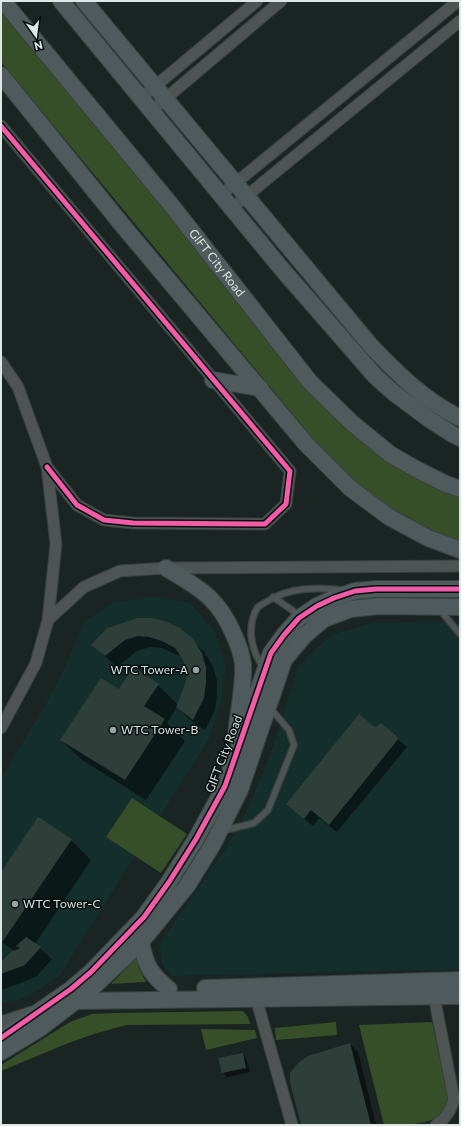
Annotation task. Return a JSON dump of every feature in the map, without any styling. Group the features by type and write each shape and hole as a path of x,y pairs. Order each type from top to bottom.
{"street":[{"name":"GIFT City Road","path":"3,1 172,206 310,382 352,424 390,454 416,469 460,489"},
{"path":"61,1 281,268 375,376 394,393 429,419 460,438"},
{"path":"84,1 371,346 418,392 444,410 460,418"},
{"path":"147,104 256,1"},
{"path":"147,104 160,92 281,1"},
{"path":"221,195 458,1"},
{"path":"232,208 460,21"},
{"path":"1,75 118,220 306,444 350,488 389,517 428,538 460,550"},
{"path":"1,126 290,471 286,504 265,524 133,523 104,520 77,505 47,467"},
{"path":"179,143 192,131"},
{"path":"1,362 18,387 47,467 56,544 48,620 36,663 1,728"},
{"path":"213,380 260,388"},
{"path":"48,620 84,587 120,571 166,568 460,566"},
{"path":"166,568 197,586 213,600 228,622 238,645 243,663 243,681 235,739 238,750"},
{"name":"GIFT City Road","path":"1,1038 50,1004 79,993 91,972 144,917 169,882 196,840 225,786 271,653 299,618 317,606 355,591 376,589 460,589"},
{"name":"GIFT City Road","path":"1,1052 39,1029 79,993 141,942 187,886 219,831 240,790 284,660 304,636 324,619 351,609 379,606 460,607"},
{"path":"141,942 148,966 156,978 169,989"},
{"path":"79,993 460,980"},
{"path":"79,993 256,998 460,996"},
{"path":"434,996 454,1099 449,1113 436,1125"},
{"path":"256,998 292,1125"},
{"path":"1,1022 50,1004"}],"lane":[{"path":"265,670 258,660 252,639 251,624 258,607 273,597 295,589 333,588 355,591"},
{"path":"273,597 292,610 299,618"},
{"path":"437,606 460,634"},
{"path":"219,831 254,823 268,810 294,745 289,730 268,705"}],"shaded area":[{"path":"152,596 190,603 216,633 226,667 221,702 209,739 60,975 36,992 14,1002 1,1003 1,778 46,704 66,665 84,621 115,602"},
{"path":"460,622 460,969 170,976 161,962 160,943 226,848 247,811 273,747 298,667 315,649 334,634 372,623"}],"green space":[{"path":"1,8 335,418 445,492 460,498 460,542 430,533 401,517 332,465 300,423 1,62"},
{"path":"132,798 187,834 161,873 106,837"},
{"path":"137,957 139,968 146,982 111,984"},
{"path":"243,1011 248,1017 250,1024 126,1025 66,1044 1,1071 1,1065 70,1022 92,1014"},
{"path":"336,1022 337,1035 276,1040 275,1028"},
{"path":"432,1022 448,1095 445,1109 437,1117 423,1123 384,1125 359,1025"},
{"path":"201,1029 255,1030 257,1038 206,1050"}],"building":[{"name":"WTC Tower-A","path":"138,618 152,618 165,621 180,628 193,639 202,653 206,668 204,698 193,720 176,707 188,672 183,660 175,648 162,641 149,637 138,636 125,640 105,656 91,645 107,628"},
{"name":"WTC Tower-B","path":"133,667 159,684 144,706 165,719 125,780 60,740 101,678 119,689"},
{"path":"359,714 375,727 381,723 399,738 329,825 311,810 304,819 286,804"},
{"name":"WTC Tower-C","path":"38,817 72,839 1,944 1,872"},
{"path":"26,937 41,947 25,965 1,974 1,962 11,952 20,948 16,946"},
{"path":"350,1043 371,1125 301,1125 290,1082 290,1073 298,1063 308,1056"},
{"path":"243,1053 246,1068 222,1073 218,1058"}],"cycle path":[{"path":"1,126 290,471 286,504 265,524 133,523 104,520 77,505 47,467"},
{"path":"1,1038 71,989 91,972 144,917 169,882 196,839 225,786 271,653 299,618 317,606 355,591 376,589 460,589"}],"place":[{"name":"WTC Tower-A","path":"196,670"},
{"name":"WTC Tower-B","path":"113,730"},
{"name":"WTC Tower-C","path":"15,904"}]}
